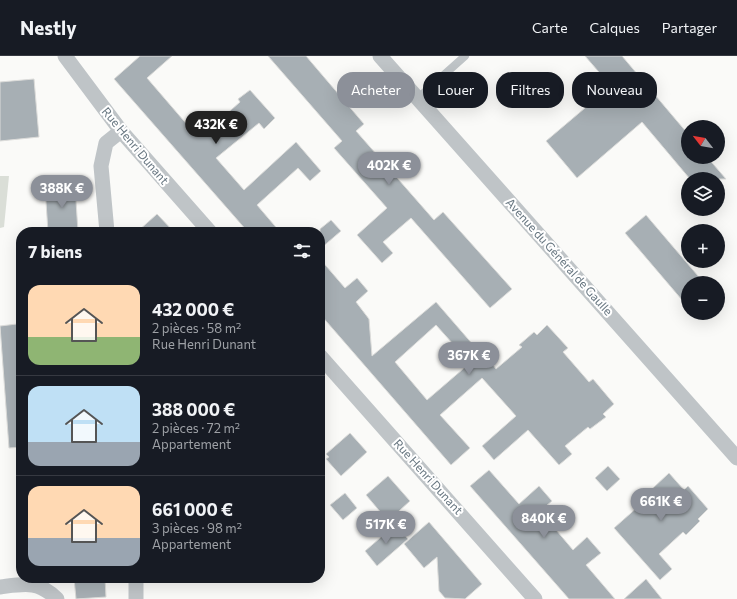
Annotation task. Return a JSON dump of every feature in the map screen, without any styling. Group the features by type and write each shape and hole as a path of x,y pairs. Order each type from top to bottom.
{"street":[{"name":"Rue Henri Dunant","path":"65,56 121,131 206,227"},
{"name":"Avenue du Général de Gaulle","path":"380,56 737,458"},
{"path":"107,227 101,166 106,144 121,131"},
{"name":"Rue Henri Dunant","path":"325,362 527,596"},
{"path":"136,583 136,599"},
{"path":"0,587 31,584 48,590 57,599"}],"lane":[{"path":"418,98 465,56"}],"shaded area":[{"path":"0,176 9,176 4,227 0,228"}],"building":[{"path":"140,56 172,56 147,78 190,128 195,124 204,134 240,102 238,99 250,90 275,118 264,129 259,123 216,158 244,190 296,142 321,171 310,181 298,168 257,205 276,227 244,227 114,79"},
{"path":"268,56 306,56 337,92 337,108 350,108 364,124 356,131 434,220 443,212 512,289 490,308 411,218 383,242 393,253 382,263 357,235 387,208 334,148 342,141"},
{"path":"585,56 622,56 636,72 599,72"},
{"path":"34,79 39,137 0,141 0,82"},
{"path":"657,97 681,126 681,164 713,164 720,172 684,172 642,122 577,178 546,141 585,108 657,108"},
{"path":"75,185 78,227 48,227 45,187"},
{"path":"157,214 169,227 143,227"},
{"path":"646,215 681,256 681,268 691,268 698,276 681,276 681,299 625,233"},
{"path":"331,220 341,231 325,245 325,227 322,227"},
{"path":"325,265 345,288 357,278 368,291 356,302 369,319 372,356 436,302 488,362 490,361 496,369 522,347 519,345 534,332 537,335 547,325 568,348 563,352 589,382 593,379 614,404 603,414 606,417 590,429 588,427 565,446 572,454 559,465 528,430 494,460 482,446 516,416 482,378 440,415 470,448 451,465 325,320","holes":["436,325 470,363 427,400 395,362"]},
{"path":"16,324 16,447 9,448 0,326"},
{"path":"350,433 367,452 341,476 326,459 329,457 326,454"},
{"path":"608,466 620,479 607,491 595,478"},
{"path":"489,470 519,504 539,486 552,501 540,511 573,550 587,537 601,553 586,565 615,599 569,599 470,486"},
{"path":"669,473 684,490 688,486 708,509 698,519 700,521 686,535 683,532 659,554 672,569 660,580 614,528 640,505 637,503"},
{"path":"388,476 410,501 388,521 366,495"},
{"path":"345,493 357,508 343,520 330,505"},
{"path":"429,522 482,584 465,599 445,598 439,591 437,557 424,568 404,544"},
{"path":"395,525 408,539 377,566 365,551"},
{"path":"646,579 662,599 624,599"},
{"path":"74,583 105,583 106,597 76,599"}]}
